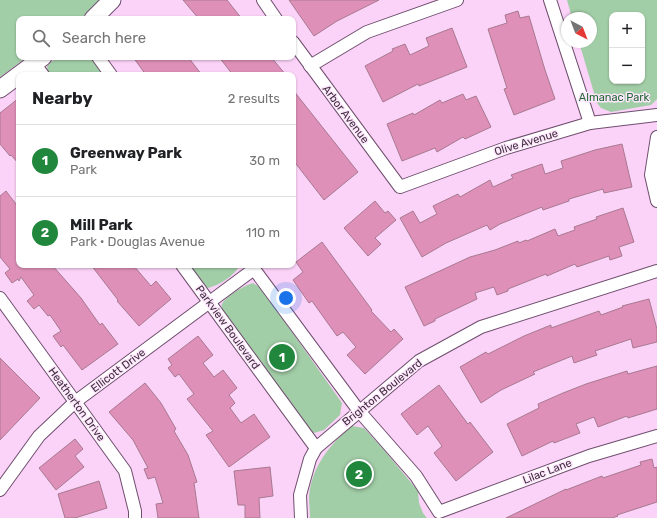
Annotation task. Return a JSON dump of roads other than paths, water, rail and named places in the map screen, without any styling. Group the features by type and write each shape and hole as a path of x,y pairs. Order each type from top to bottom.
{"street":[{"path":"96,16 112,0"},
{"path":"263,0 274,16"},
{"path":"310,66 367,32 458,0"},
{"path":"550,0 590,123"},
{"name":"Arbor Avenue","path":"296,46 400,187"},
{"path":"100,60 109,72"},
{"path":"28,72 40,65"},
{"path":"0,89 16,79"},
{"name":"Olive Avenue","path":"400,187 506,148 590,123 657,114"},
{"path":"657,137 651,175 657,201"},
{"name":"Parkview Boulevard","path":"184,268 316,448"},
{"name":"Ellicott Drive","path":"0,490 39,436 76,402 209,302 251,268"},
{"path":"253,268 359,411"},
{"name":"Brighton Boulevard","path":"301,518 300,495 310,459 316,448 419,361 481,327 657,271"},
{"name":"Heatherton Drive","path":"0,298 125,471 135,511 135,518"},
{"name":"Lilac Lane","path":"359,411 416,476 439,512 589,456 657,436"}],"place":[{"name":"Greenway Park","path":"282,357"},
{"name":"Mill Park","path":"359,474"}],"park label":[{"name":"Almanac Park","path":"614,97"}]}
